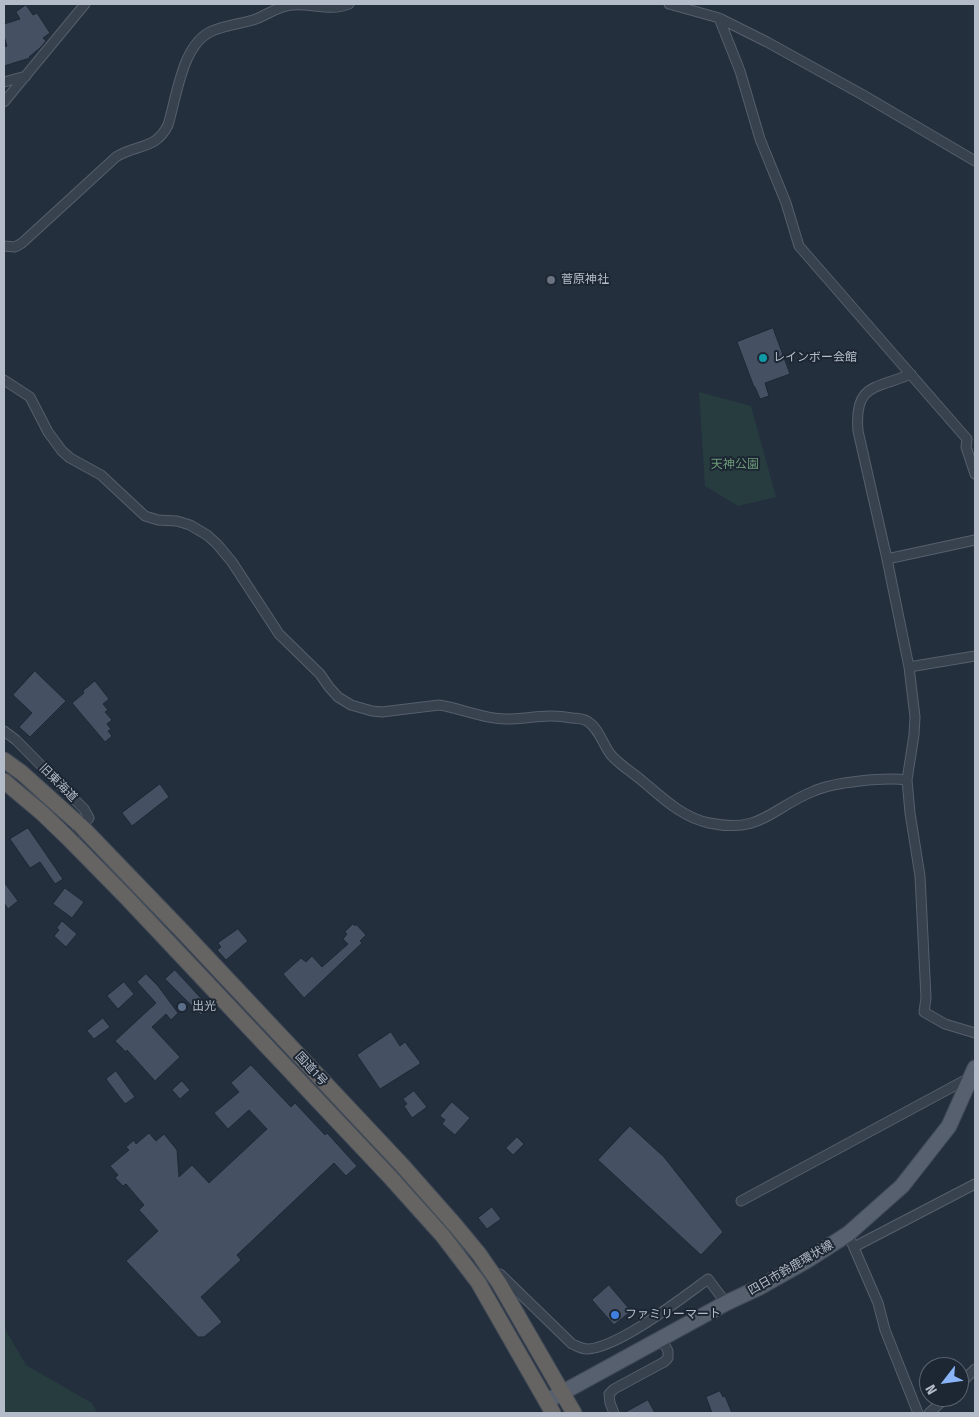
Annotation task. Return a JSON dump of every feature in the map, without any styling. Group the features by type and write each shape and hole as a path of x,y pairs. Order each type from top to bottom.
{"highway":[{"name":"国道1号","path":"4,760 22,773 81,826 402,1165 455,1225 479,1254 515,1309 574,1413"},
{"name":"国道1号","path":"4,781 70,840 172,945 443,1236 478,1282 550,1407"},
{"path":"172,945 184,933"},
{"path":"236,1014 248,1002"},
{"path":"390,1177 402,1165"},
{"path":"443,1236 455,1225"}],"main road":[{"name":"四日市鈴鹿環状線","path":"550,1407 563,1392 726,1303 851,1240 867,1218 908,1179 949,1126 973,1073"}],"street":[{"path":"4,102 85,4"},
{"path":"4,246 15,247 22,243 116,157 125,151 148,145 158,140 168,125 188,55 200,38 213,30 256,19 283,6 302,5 327,8 349,4"},
{"path":"669,4 719,18 854,90 975,161"},
{"path":"719,18 740,72 760,139 786,203 799,246 911,374 971,438 966,447 975,474"},
{"path":"4,82 26,76"},
{"path":"911,374 869,390 860,398 856,414 909,667 914,735 907,780 920,876 926,998 924,1012 945,1024 975,1033"},
{"path":"4,380 30,397 48,432 62,451 76,462 102,475 145,516 190,525 218,544 279,634 320,674 328,687 351,705 382,712 448,706 491,719 561,715 586,721 596,730 613,757 670,805 686,815 708,822 728,825 740,826 755,823 812,791 823,787 884,779 907,780"},
{"path":"887,559 975,540"},
{"path":"909,667 975,656"},
{"name":"旧東海道","path":"4,731 16,740 84,809 89,818 81,826"},
{"path":"70,840 81,826"},
{"path":"741,1201 973,1073"},
{"path":"918,1413 885,1330 878,1303 851,1240 975,1186"},
{"path":"479,1254 572,1344 586,1349 602,1346 653,1318 708,1279 726,1303"},
{"path":"614,1413 609,1394 614,1389 668,1358 668,1351 661,1338"}],"green space":[{"name":"天神公園","path":"699,392 751,406 776,497 738,506 705,486"},
{"path":"4,1327 26,1365 92,1403 97,1413 4,1413"}],"building":[{"path":"26,5 33,15 37,13 50,33 43,38 46,41 30,58 4,66 4,47 7,46 4,36 4,24 20,19 16,12"},
{"name":"レインボー会館","path":"773,328 790,374 765,383 769,396 760,399 737,342"},
{"path":"35,671 66,701 30,737 19,727 32,713 13,695"},
{"path":"95,681 109,699 103,704 108,710 105,712 112,720 107,724 111,729 108,731 112,736 105,742 72,703"},
{"path":"160,784 169,797 132,826 122,813"},
{"path":"28,828 63,879 55,884 40,862 30,868 10,839"},
{"path":"4,882 18,901 8,909 4,903"},
{"path":"65,888 84,902 72,918 53,904"},
{"path":"62,921 77,934 66,947 54,936 59,930 57,928"},
{"path":"353,924 355,926 356,924 366,935 360,941 362,943 304,998 283,974 301,958 306,962 312,956 322,967 348,944 343,939 347,934 345,932"},
{"path":"238,929 248,941 226,960 217,950 221,947 218,943"},
{"path":"175,970 209,1007 201,1015 165,979"},
{"path":"146,974 158,986 178,1013 171,1020 166,1014 152,1027 180,1057 155,1081 127,1050 126,1052 115,1041 156,1003 137,982"},
{"path":"124,982 134,994 118,1009 107,996"},
{"path":"103,1018 110,1027 94,1039 87,1031"},
{"path":"391,1032 400,1046 405,1042 420,1064 380,1089 357,1055"},
{"path":"251,1065 291,1107 295,1103 325,1135 327,1133 357,1166 346,1176 334,1163 237,1255 241,1260 201,1297 222,1322 204,1337 198,1337 126,1261 158,1231 139,1210 144,1205 126,1184 123,1186 115,1178 118,1175 110,1166 129,1150 126,1147 134,1140 136,1144 149,1133 156,1141 164,1134 177,1150 179,1177 192,1165 209,1183 267,1129 249,1110 228,1129 214,1113 239,1092 231,1083"},
{"path":"116,1071 135,1097 125,1104 106,1079"},
{"path":"182,1081 190,1090 180,1099 172,1090"},
{"path":"414,1091 427,1107 412,1118 404,1106 407,1104 403,1099"},
{"path":"452,1102 470,1118 455,1135 442,1124 445,1120 440,1116"},
{"path":"630,1126 664,1157 723,1232 701,1255 598,1160"},
{"path":"517,1137 524,1144 513,1155 506,1148"},
{"path":"492,1207 501,1219 487,1229 478,1218"},
{"path":"609,1285 631,1311 614,1325 592,1300"},
{"path":"720,1391 723,1397 725,1396 732,1413 712,1413 706,1397"},
{"path":"648,1400 655,1413 624,1413"}],"place":[{"name":"菅原神社","path":"551,280"},
{"name":"レインボー会館","path":"763,358"},
{"name":"出光","path":"182,1007"},
{"name":"ファミリーマート","path":"615,1315"}]}
